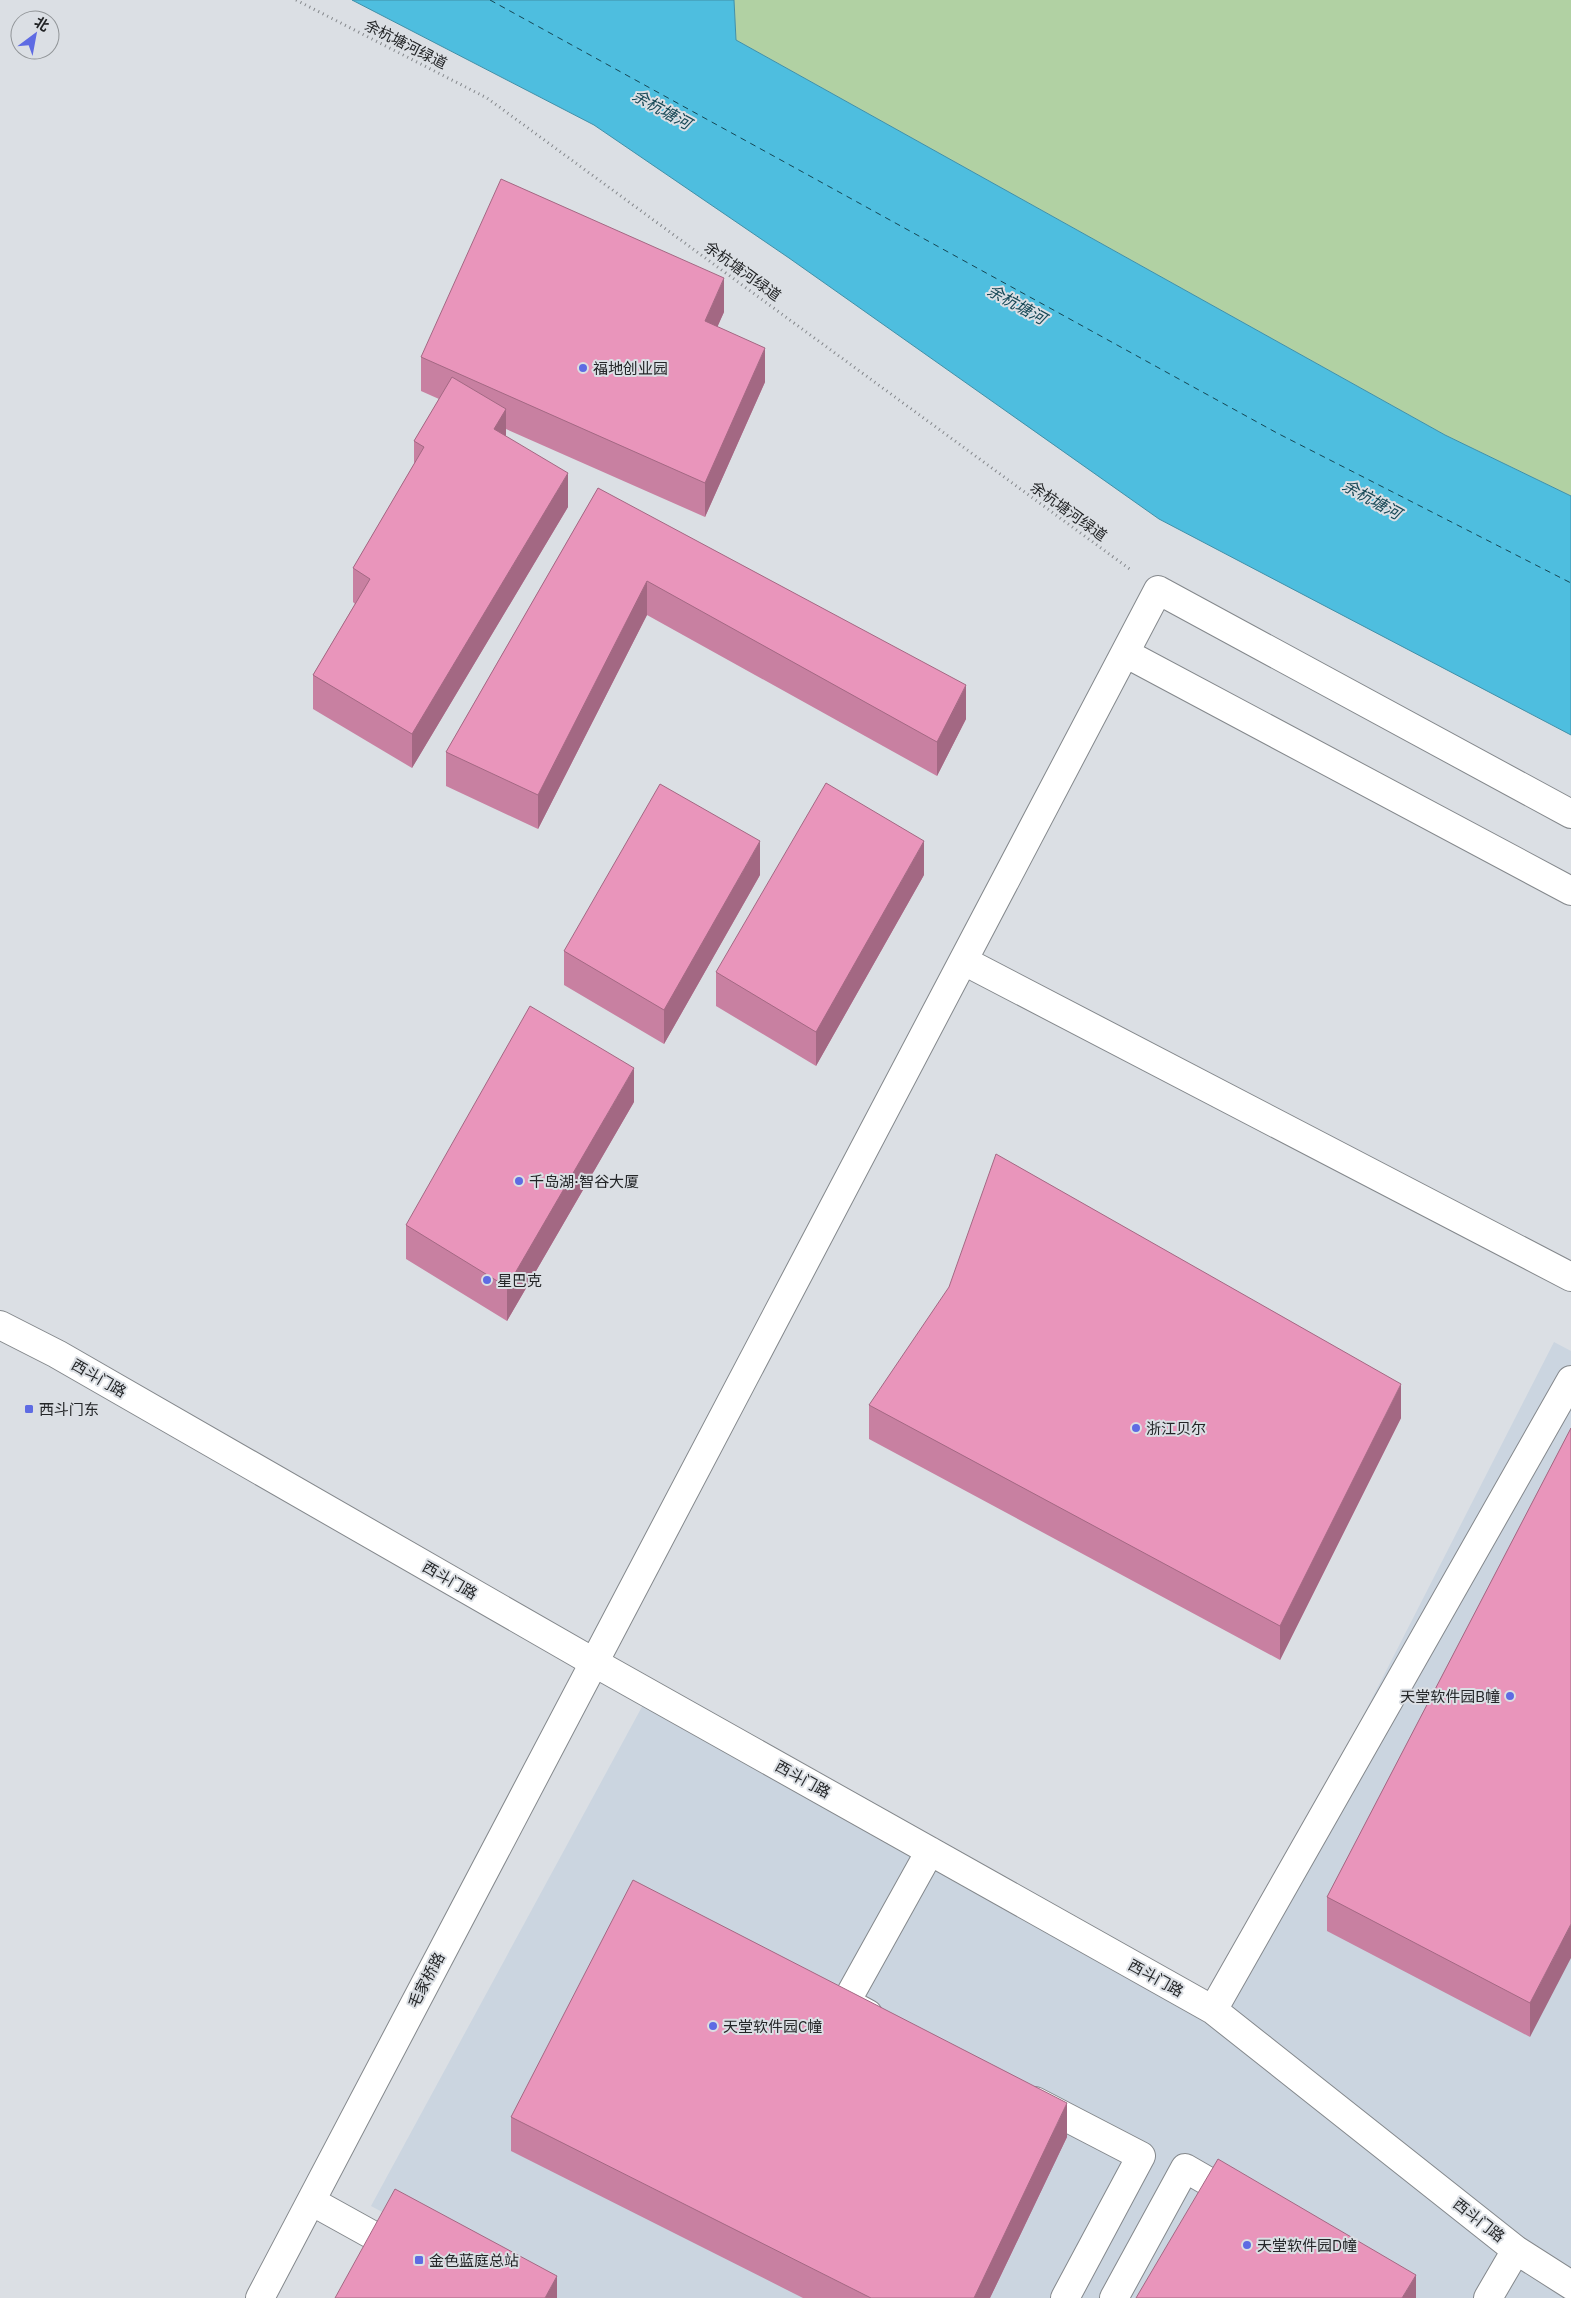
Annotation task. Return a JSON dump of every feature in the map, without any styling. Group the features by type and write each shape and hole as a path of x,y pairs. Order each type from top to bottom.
{"street":[{"name":"毛家桥路","path":"260,2298 1158,590"},
{"path":"1158,590 1571,814"},
{"path":"1125,653 1571,891"},
{"path":"964,961 1571,1277"},
{"name":"西斗门路","path":"0,1325 57,1354 595,1663 1213,2010 1516,2250 1571,2285"},
{"path":"1213,2010 1571,1380"},
{"path":"889,2025 846,2002 930,1851"},
{"path":"1010,2088 1141,2156 1065,2298"},
{"path":"1114,2298 1185,2168 1261,2211"},
{"path":"311,2201 427,2266"},
{"path":"1488,2298 1516,2250"}],"path":[{"name":"余杭塘河绿道","path":"296,0 487,98 1158,590"}],"shaded area":[{"path":"1554,1342 1571,1351 1571,2298 543,2298 371,2206 650,1692 1213,2010"}],"green space":[{"path":"734,0 1571,0 1571,496 1445,435 736,40"}],"water":[{"name":"余杭塘河","path":"352,0 734,0 736,40 1445,435 1571,496 1571,735 1159,519 789,258 594,125"}],"building":[{"name":"福地创业园","path":"501,179 724,278 705,321 765,348 705,483 421,357"},
{"path":"452,377 506,409 494,429 568,473 412,734 313,675 370,579 353,568 424,447 414,441"},
{"path":"598,488 966,685 937,742 647,581 538,795 446,752"},
{"path":"826,783 924,841 816,1032 716,972"},
{"path":"660,784 760,841 664,1010 564,951"},
{"name":"千岛湖·智谷大厦","path":"530,1006 634,1068 507,1287 406,1225"},
{"name":"浙江贝尔","path":"996,1154 1401,1384 1280,1626 869,1405 949,1287"},
{"name":"天堂软件园B幢","path":"1571,1428 1571,1924 1530,2003 1327,1897"},
{"name":"天堂软件园C幢","path":"633,1880 1067,2103 974,2298 871,2298 511,2117"},
{"path":"1218,2159 1416,2275 1402,2298 1136,2298"},
{"path":"395,2189 557,2276 545,2298 335,2298"}],"ferry route":[{"path":"490,0 1277,433 1571,583"}],"place":[{"name":"福地创业园","path":"583,368"},
{"name":"千岛湖·智谷大厦","path":"519,1181"},
{"name":"星巴克","path":"487,1280"},
{"name":"西斗门东","path":"29,1409"},
{"name":"浙江贝尔","path":"1136,1428"},
{"name":"天堂软件园B幢","path":"1510,1696"},
{"name":"天堂软件园C幢","path":"713,2026"},
{"name":"天堂软件园D幢","path":"1247,2245"},
{"name":"金色蓝庭总站","path":"419,2260"}]}
